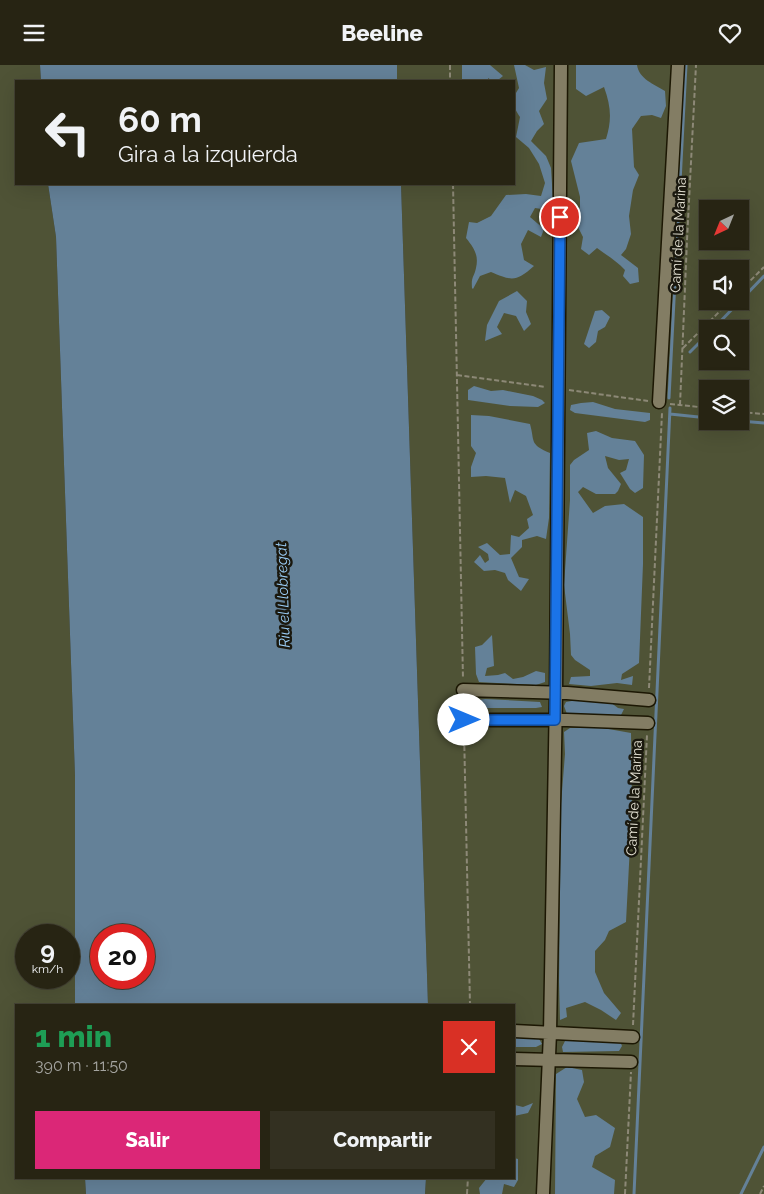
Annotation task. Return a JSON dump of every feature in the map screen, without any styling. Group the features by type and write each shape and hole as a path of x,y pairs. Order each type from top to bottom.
{"lane":[{"path":"543,1194 550,1033 556,693 561,65"},
{"path":"661,403 678,65"},
{"path":"464,690 556,693 649,701"},
{"path":"464,720 648,723"},
{"path":"515,1031 632,1037"},
{"path":"515,1059 631,1062"}],"path":[{"path":"450,65 450,80"},
{"name":"Camí de la Marina","path":"680,405 696,65"},
{"path":"453,185 464,690"},
{"path":"749,282 764,267"},
{"path":"683,348 721,310"},
{"path":"457,375 699,407"},
{"path":"649,701 661,403"},
{"path":"749,412 764,414"},
{"path":"464,720 470,1004"},
{"name":"Camí de la Marina","path":"632,1037 648,723"},
{"path":"625,1194 631,1062"},
{"path":"468,1179 468,1194"},
{"path":"760,1194 764,1186"}],"green space":[{"path":"0,65 40,65 41,80 15,80 15,185 48,185 56,237 75,776 75,924 15,924 15,989 75,989 75,1004 15,1004 15,1179 85,1179 86,1194 0,1194"},
{"path":"397,65 764,65 764,1194 425,1194 426,1179 515,1179 515,1004 428,1004 401,185 515,185 515,80 397,80"}],"water":[{"path":"40,65 397,65 397,80 41,80"},
{"path":"462,65 490,65 503,76 498,80 488,78 488,80 462,80"},
{"path":"514,65 525,65 534,70 546,67 544,83 547,99 539,111 544,124 531,141 546,156 551,168 553,200 548,210 535,208 530,217 544,229 541,237 528,230 521,244 524,260 534,266 523,275 514,278 504,277 491,272 480,276 473,289 472,281 477,259 473,248 466,238 469,222 477,223 491,216 506,195 526,194 541,196 545,183 539,164 529,148 516,137 520,117 515,109 515,96 519,88"},
{"path":"576,65 637,65 644,78 665,91 666,106 661,118 652,115 641,116 632,129 634,167 639,175 633,190 629,216 631,234 626,249 621,255 638,268 639,282 630,284 623,276 625,270 597,248 589,255 581,249 583,237 576,223 580,207 580,197 571,161 579,143 606,139 610,113 604,87 586,96 576,89"},
{"name":"Riu el Llobregat","path":"48,185 401,185 428,1004 75,1004 75,989 80,989 80,924 75,924 75,776 56,237"},
{"path":"517,291 527,301 526,312 531,324 524,331 516,316 504,313 497,327 502,334 485,341 487,325 499,301"},
{"path":"602,310 610,317 605,327 598,331 596,342 589,348 584,344 595,311"},
{"path":"474,386 491,391 503,390 533,396 545,403 538,407 510,406 468,400 468,390"},
{"path":"593,402 615,409 650,413 650,420 645,422 575,413 570,410 571,405"},
{"path":"471,415 489,416 530,424 536,445 550,453 549,518 546,539 537,536 522,540 522,547 511,558 519,577 529,579 521,591 508,580 505,573 495,570 484,571 474,562 480,555 485,563 489,560 488,554 478,547 487,543 500,555 510,554 511,535 519,537 529,528 527,519 533,515 526,496 515,490 510,503 505,478 471,477 471,467 476,453 471,446"},
{"path":"596,431 612,438 635,441 644,455 643,488 635,493 630,489 620,473 626,470 629,459 619,460 605,456 608,468 621,484 618,491 615,494 596,494 583,487 578,492 593,513 605,506 624,504 643,517 639,663 622,674 621,680 633,676 632,685 617,683 591,686 569,684 571,677 590,676 590,670 571,655 564,585 570,500 570,465 589,450 587,433"},
{"path":"492,635 494,666 487,668 485,676 505,673 513,679 536,671 545,673 545,682 536,685 479,682 476,674 475,647 482,645"},
{"path":"478,700 540,702 542,707 485,708 478,705"},
{"path":"577,700 610,702 618,708 624,709 621,715 567,714 564,706 566,702"},
{"path":"570,728 603,728 631,733 632,807 626,922 609,931 605,940 595,951 595,972 604,993 621,1013 616,1020 585,1002 566,1008 567,1017 560,1020 561,804 565,754 564,732"},
{"path":"515,1037 538,1037 542,1044 536,1047 515,1047"},
{"path":"565,1041 620,1041 622,1046 619,1051 563,1052 562,1047"},
{"path":"567,1067 582,1070 584,1082 577,1099 585,1117 596,1115 615,1128 610,1147 595,1156 592,1167 615,1180 614,1194 555,1194 556,1074"},
{"path":"533,1103 528,1113 515,1116 515,1105 523,1107"},
{"path":"515,1158 518,1159 518,1180 514,1187 504,1184 502,1194 480,1194 479,1188 486,1179 515,1179"},
{"path":"85,1179 426,1179 425,1194 86,1194"}],"waterway":[{"path":"669,398 686,65"},
{"path":"749,292 764,276"},
{"path":"722,320 731,310"},
{"path":"690,352 699,343"},
{"path":"634,1194 670,408"},
{"path":"670,414 699,417"},
{"path":"749,422 764,423"},
{"path":"741,1194 764,1147"}],"route":[{"path":"464,720 555,720 560,217"}]}
